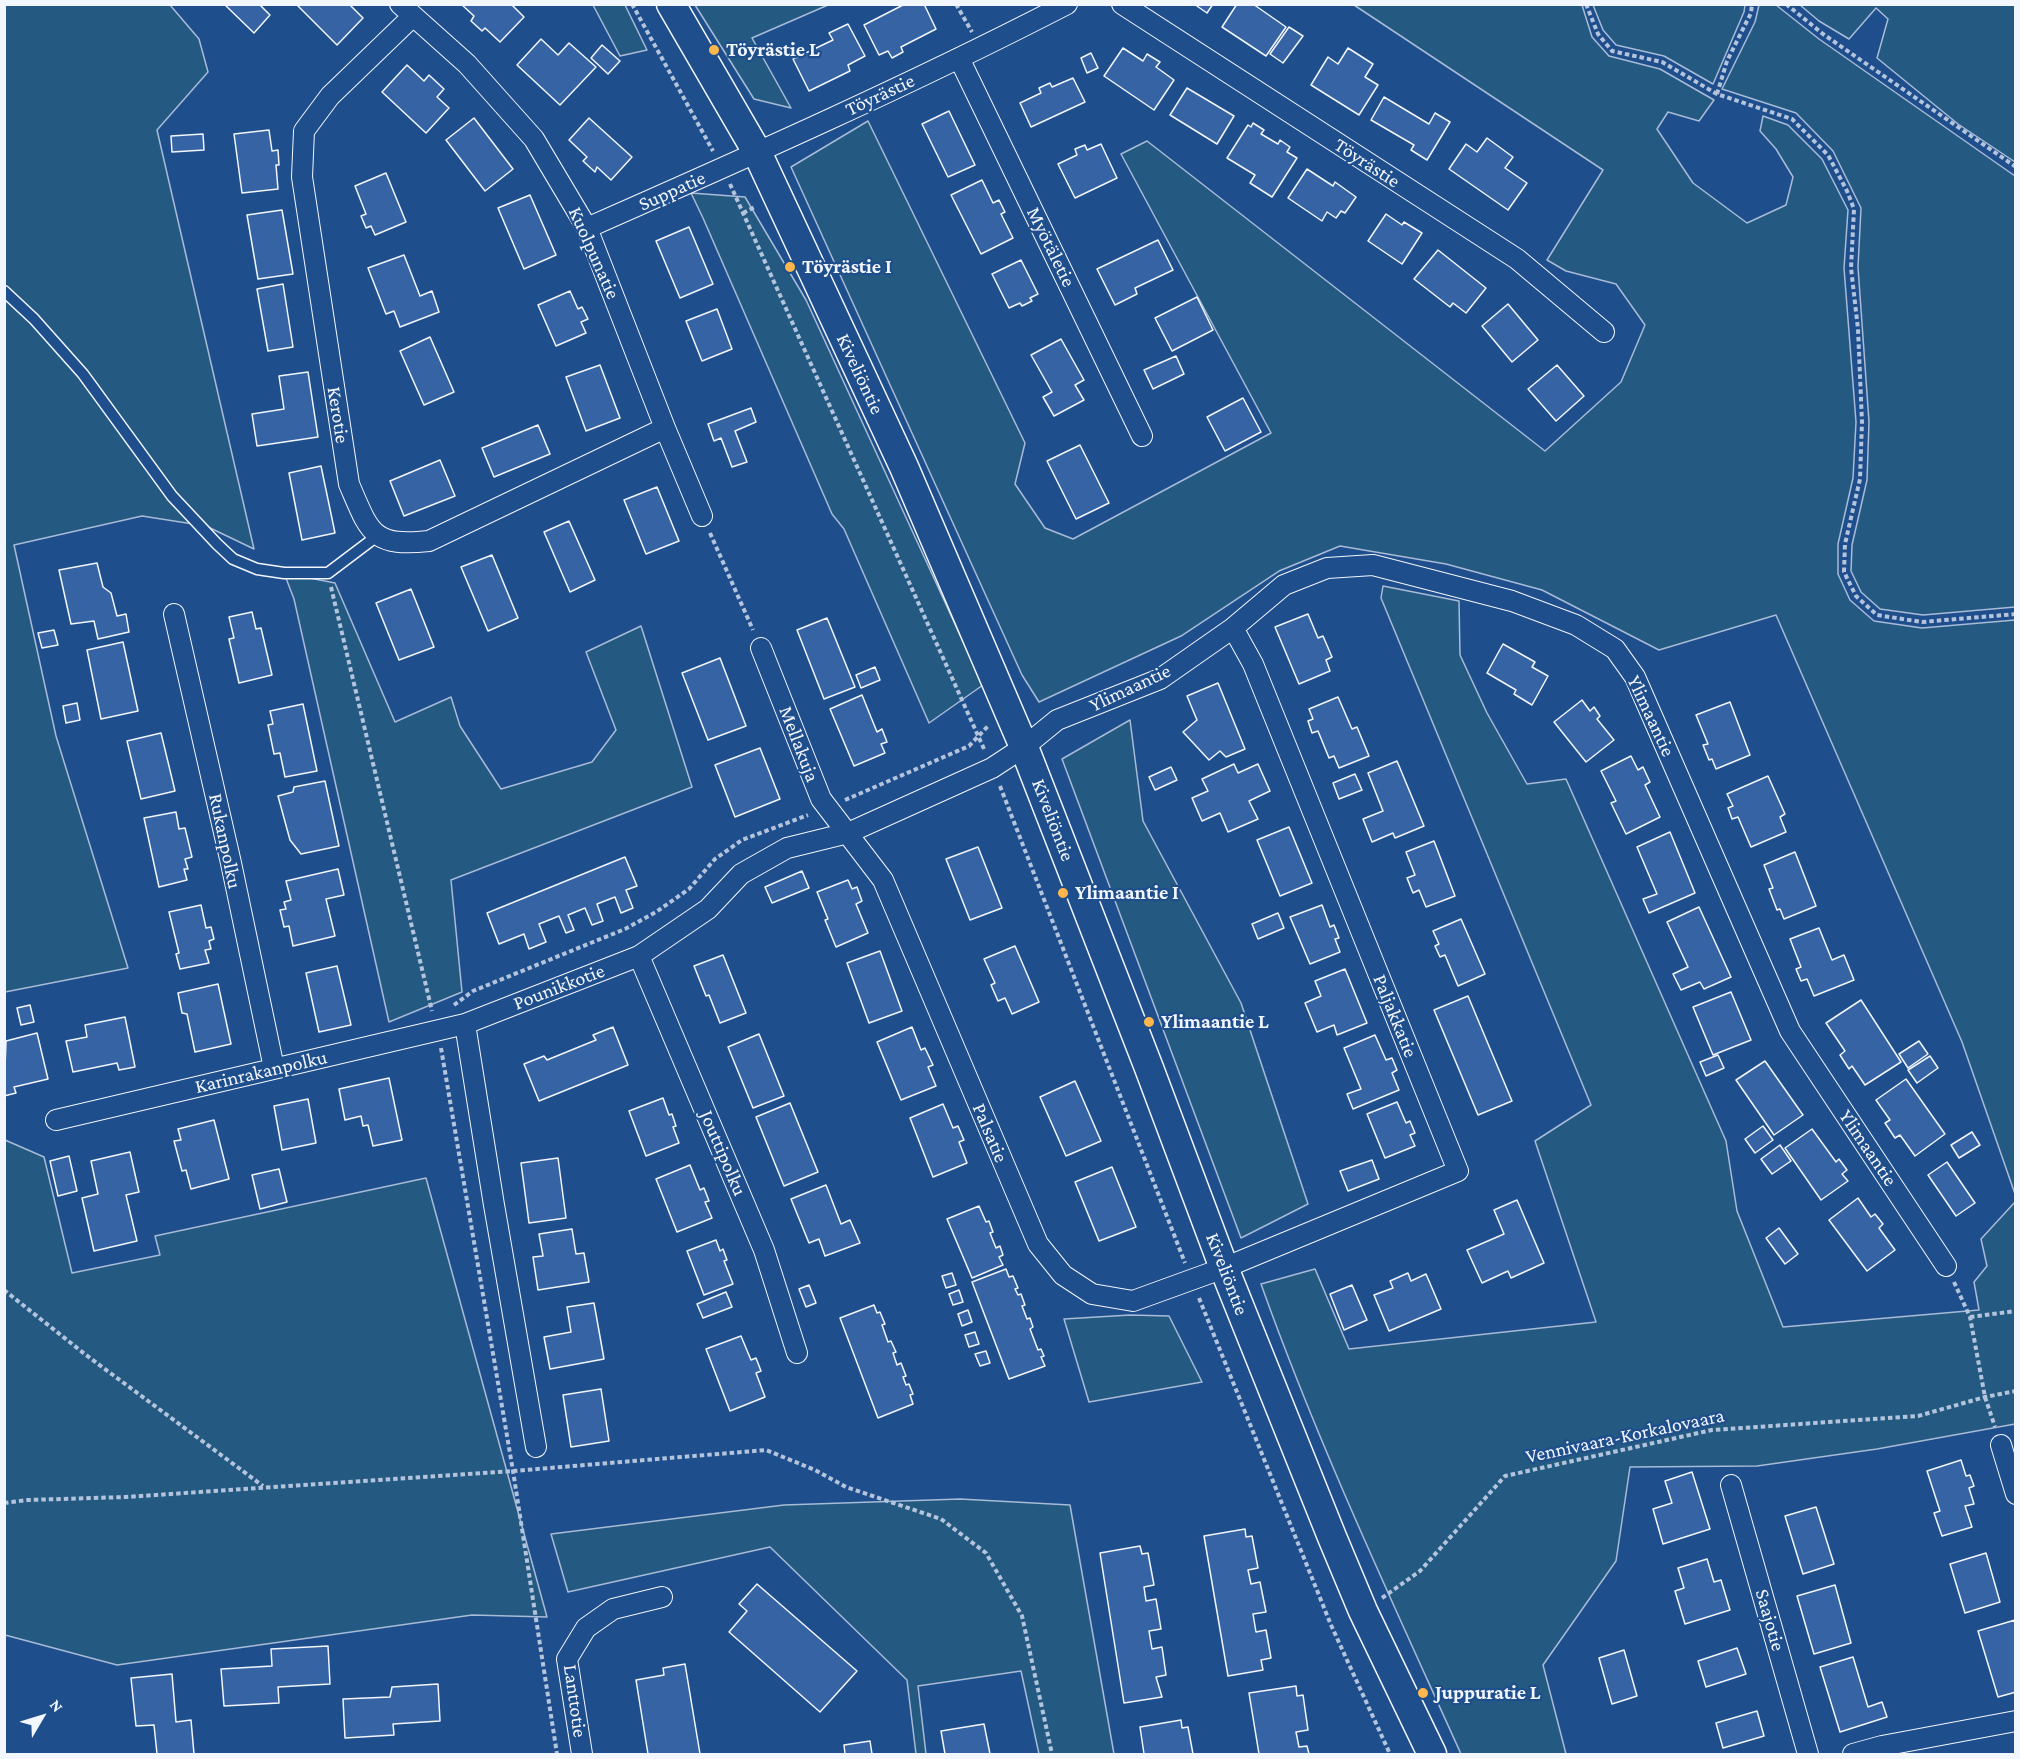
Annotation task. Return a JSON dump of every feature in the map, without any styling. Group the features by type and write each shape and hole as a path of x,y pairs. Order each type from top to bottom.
{"street":[{"name":"Kiveliöntie","path":"671,4 757,152 904,467 1024,747 1224,1268 1363,1611 1432,1755"},
{"name":"Töyrästie","path":"757,152 981,48 1067,4"},
{"name":"Töyrästie","path":"1122,4 1517,259 1604,332"},
{"name":"Kuolpunatie","path":"406,11 467,64 534,139 587,228 702,516"},
{"name":"Kerotie","path":"377,536 363,517 349,484 302,177 304,131 330,96 406,11"},
{"name":"Myötäletie","path":"959,58 1142,436"},
{"name":"Suppatie","path":"587,228 757,152"},
{"path":"377,536 402,544 429,541 665,428"},
{"name":"Ylimaantie","path":"1024,747 1057,720 1160,679 1233,628 1284,585 1328,568 1373,565 1512,601 1576,625 1615,649 1635,677 1790,1032 1946,1266"},
{"name":"Rukanpolku","path":"174,614 231,863 274,1068"},
{"name":"Paljakkatie","path":"1224,1268 1458,1172 1253,664 1233,628"},
{"name":"Mellakuja","path":"761,648 821,799 848,833"},
{"name":"Pounikkotie","path":"465,1024 639,956 708,909 741,874 787,848 848,833 992,768 1024,747"},
{"name":"Palsatie","path":"848,833 883,880 1038,1244 1064,1275 1092,1294 1133,1301 1191,1278 1224,1268"},
{"name":"Jouttipolku","path":"639,956 764,1251 797,1353"},
{"path":"465,1024 536,1447"},
{"name":"Karinrakanpolku","path":"56,1120 465,1024"},
{"path":"2001,1445 2016,1494"},
{"name":"Saajotie","path":"1731,1485 1808,1755"},
{"name":"Lanttotie","path":"582,1755 567,1659 586,1628 613,1610 662,1597"},
{"path":"1853,1755 1882,1746 2016,1721"}],"lane":[{"path":"4,291 34,319 83,374 172,496 233,559 257,569 284,573 328,573 377,536"}],"path":[{"path":"632,4 723,168 992,768 1191,1278 1331,1625 1390,1755"},
{"path":"956,4 981,48"},
{"path":"1586,4 1598,34 1612,51 1662,63 1717,94 1792,119 1828,155 1847,191 1854,209 1851,268 1858,329 1862,434 1860,479 1845,544 1844,572 1856,596 1877,615 1922,622 2016,614"},
{"path":"1717,94 1727,61 1751,14 1752,4"},
{"path":"1786,4 1823,34 2016,167"},
{"path":"702,516 761,648"},
{"path":"328,573 436,1031 513,1471 557,1755"},
{"path":"1946,1266 1970,1317 1985,1397 2001,1445"},
{"path":"4,1290 96,1363 264,1487"},
{"path":"1970,1317 2016,1311"},
{"name":"Vennivaara-Korkalovaara","path":"1331,1625 1363,1611 1420,1570 1505,1476 1712,1430 1918,1416 1985,1397 2016,1391"},
{"path":"4,1503 513,1471 766,1450 815,1470 846,1487 941,1519 986,1553 1023,1616 1052,1755"}],"shaded area":[{"path":"5,5 170,5 199,39 208,72 157,130 254,549 206,526 142,516 14,545 56,736 128,968 5,992"},
{"path":"593,5 625,5 647,50 620,56"},
{"path":"695,5 828,5 752,38 791,108 754,99"},
{"path":"1354,5 1582,5 1592,37 1609,56 1660,69 1714,100 1699,121 1668,112 1657,129 1693,183 1747,223 1786,205 1793,177 1776,149 1760,131 1763,116 1788,125 1822,159 1848,210 1844,268 1856,422 1853,478 1838,544 1838,574 1850,600 1874,621 1922,628 2015,620 2015,1194 1962,1042 1776,615 1659,650 1542,590 1446,564 1340,546 1279,571 1181,636 1039,702 1022,675 791,167 868,121 1025,443 1015,484 1045,528 1073,539 1271,433 1121,154 1147,141 1545,451 1621,382 1645,325 1616,284 1566,271 1547,260 1603,170"},
{"path":"1593,5 1745,5 1713,84 1664,56 1616,45 1603,30"},
{"path":"1759,5 1776,5 1819,39 2015,176 2015,607 1923,615 1880,609 1861,592 1851,571 1852,545 1867,480 1869,422 1858,267 1861,208 1833,151 1796,113 1722,89 1755,22"},
{"path":"1800,5 2015,5 2015,162 1958,124 1877,58 1888,19 1876,8 1849,39 1819,21"},
{"path":"691,193 745,197 806,300 983,685 929,723 844,529 832,514"},
{"path":"284,573 335,583 395,722 451,697 460,726 501,789 592,762 616,730 586,652 641,626 692,787 451,880 462,992 389,1022 294,599"},
{"path":"1383,586 1459,601 1460,655 1487,713 1527,784 1566,779 1726,1141 1737,1211 1783,1327 1979,1310 1974,1282 1987,1266 1981,1239 2015,1202 2015,1424 1877,1449 1757,1466 1630,1467 1616,1561 1543,1665 1566,1754 1461,1754 1331,1462 1261,1284 1315,1269 1349,1349 1596,1322 1535,1141 1591,1105 1381,598"},
{"path":"1130,720 1143,821 1241,1003 1308,1204 1241,1238 1062,759"},
{"path":"5,1140 44,1157 72,1273 160,1255 155,1236 426,1178 547,1617 472,1615 117,1665 5,1635"},
{"path":"1130,1315 1169,1316 1202,1382 1089,1402 1064,1319"},
{"path":"960,1499 1070,1505 1114,1754 1039,1754 1021,1671 918,1686 926,1754 916,1754 907,1680 770,1547 568,1592 551,1534 784,1505"}],"building":[{"path":"224,4 259,4 270,15 254,33"},
{"path":"296,4 349,4 363,18 337,45"},
{"path":"461,4 511,4 524,17 500,42 485,28 482,31 471,21 474,16"},
{"path":"905,4 924,4 936,29 901,47 903,52 892,58 888,51 879,55 864,25"},
{"path":"1194,4 1213,4 1207,13"},
{"path":"1237,4 1253,4 1286,27 1266,56 1222,27"},
{"path":"848,24 865,56 848,65 850,71 809,91 793,59 833,40 829,33"},
{"path":"1289,27 1303,36 1283,63 1270,54"},
{"path":"541,39 558,55 569,43 596,67 560,105 517,65"},
{"path":"602,45 620,61 608,74 591,58"},
{"path":"1123,48 1143,61 1147,54 1160,62 1156,67 1174,80 1154,110 1104,76"},
{"path":"1348,48 1373,64 1365,77 1378,85 1359,115 1311,85 1328,57 1338,64"},
{"path":"1091,53 1098,68 1087,73 1081,58"},
{"path":"407,65 424,81 429,75 444,89 437,97 449,108 426,133 382,92"},
{"path":"1073,78 1085,102 1031,127 1020,103 1041,93 1039,88 1050,83 1052,87"},
{"path":"1187,88 1234,116 1217,144 1170,115"},
{"path":"1384,97 1429,124 1435,113 1450,122 1427,160 1411,150 1414,145 1371,120"},
{"path":"949,111 975,165 948,177 922,124"},
{"path":"474,118 513,169 485,191 446,140"},
{"path":"589,118 632,157 611,180 597,167 595,172 583,161 587,157 569,140"},
{"path":"1253,123 1264,130 1261,134 1278,144 1280,140 1290,147 1287,152 1297,158 1272,197 1250,183 1255,175 1227,158 1248,125 1251,127"},
{"path":"269,130 272,151 278,150 279,165 276,165 278,189 242,193 234,134"},
{"path":"203,134 204,150 172,152 171,136"},
{"path":"1487,138 1513,157 1505,168 1527,183 1508,210 1449,169 1466,144 1477,152"},
{"path":"1101,144 1117,178 1075,198 1058,164 1077,155 1075,149 1085,145 1087,150"},
{"path":"1307,169 1333,186 1335,182 1356,197 1345,213 1341,211 1336,218 1327,212 1322,221 1288,198"},
{"path":"386,173 406,222 375,235 371,226 366,228 361,216 366,214 355,186"},
{"path":"982,180 993,203 999,200 1005,212 1001,214 1013,238 981,254 951,195"},
{"path":"530,195 556,255 524,269 498,208"},
{"path":"282,210 293,274 258,279 247,215"},
{"path":"1386,214 1402,225 1404,222 1422,233 1402,264 1368,241"},
{"path":"689,227 713,284 680,298 656,241"},
{"path":"1158,240 1173,270 1135,288 1137,294 1115,305 1097,269"},
{"path":"1438,250 1486,288 1466,313 1453,303 1450,307 1414,279"},
{"path":"404,255 420,296 432,291 439,312 400,327 394,311 386,314 368,268"},
{"path":"1021,260 1038,294 1030,298 1032,301 1022,306 1020,303 1009,308 992,274"},
{"path":"283,284 293,347 268,351 257,289"},
{"path":"570,291 578,309 582,307 588,319 581,322 586,333 556,346 538,305"},
{"path":"1197,297 1213,330 1172,351 1155,318"},
{"path":"1508,304 1538,340 1512,362 1482,326"},
{"path":"717,309 732,349 702,361 686,321"},
{"path":"430,337 454,392 424,405 400,351"},
{"path":"1061,339 1084,380 1075,385 1084,400 1054,416 1043,397 1052,392 1031,355"},
{"path":"1176,356 1184,374 1153,389 1144,370"},
{"path":"600,365 620,418 586,431 566,377"},
{"path":"1557,365 1584,396 1556,421 1528,389"},
{"path":"308,372 318,437 257,446 252,414 284,409 279,376"},
{"path":"1243,398 1261,432 1225,451 1207,417"},
{"path":"751,408 756,422 735,431 747,462 732,467 721,438 714,441 708,424"},
{"path":"538,425 550,454 494,477 482,448"},
{"path":"1080,445 1109,503 1076,519 1047,461"},
{"path":"440,460 455,496 404,516 390,481"},
{"path":"321,466 335,533 302,540 289,473"},
{"path":"657,487 679,541 646,554 624,500"},
{"path":"569,521 595,580 570,592 544,532"},
{"path":"492,555 518,618 488,631 461,567"},
{"path":"97,563 103,587 111,593 117,616 126,614 129,632 98,639 94,621 71,624 59,570"},
{"path":"411,589 434,647 399,660 376,603"},
{"path":"252,612 256,629 261,628 272,675 239,683 229,639 234,638 229,617"},
{"path":"1308,614 1318,638 1323,636 1332,657 1326,660 1330,671 1299,684 1275,627"},
{"path":"827,618 855,687 824,699 797,630"},
{"path":"54,630 58,645 42,648 38,633"},
{"path":"123,642 138,711 101,719 87,650"},
{"path":"1503,644 1535,662 1532,667 1548,676 1532,705 1514,694 1516,690 1487,673"},
{"path":"720,658 746,726 708,740 682,673"},
{"path":"875,667 880,680 861,688 856,675"},
{"path":"1218,683 1245,749 1226,757 1220,751 1209,760 1183,732 1197,720 1187,696"},
{"path":"862,695 877,732 882,729 887,742 881,744 885,753 854,766 830,709"},
{"path":"1338,697 1352,729 1357,727 1369,756 1339,768 1334,756 1329,758 1318,731 1312,733 1308,721 1313,719 1309,709"},
{"path":"1582,700 1590,711 1594,707 1600,716 1597,719 1614,740 1586,762 1554,722"},
{"path":"1730,702 1750,755 1716,769 1712,759 1709,760 1703,745 1708,744 1696,715"},
{"path":"77,703 80,720 66,723 63,706"},
{"path":"303,704 317,771 285,777 280,753 274,754 268,725 273,724 270,711"},
{"path":"161,733 175,791 141,799 127,741"},
{"path":"760,748 780,799 735,817 715,765"},
{"path":"1631,756 1638,770 1643,767 1650,782 1645,785 1660,817 1626,834 1611,803 1616,801 1601,771"},
{"path":"1397,761 1424,826 1395,838 1393,833 1372,842 1363,819 1383,811 1368,773"},
{"path":"1234,764 1238,773 1258,764 1270,791 1249,801 1258,819 1228,832 1220,813 1202,821 1192,798 1208,791 1202,779"},
{"path":"1171,767 1177,780 1155,790 1149,777"},
{"path":"1355,774 1362,790 1339,799 1333,783"},
{"path":"1768,776 1785,814 1780,817 1786,832 1751,847 1738,817 1732,819 1728,808 1733,806 1727,794"},
{"path":"325,781 339,846 301,854 290,840 278,796 293,792 294,787"},
{"path":"176,812 179,829 185,828 192,857 185,859 188,869 184,869 187,880 159,887 144,818"},
{"path":"1289,827 1312,883 1280,896 1257,840"},
{"path":"1670,832 1695,893 1649,913 1643,899 1657,894 1637,847"},
{"path":"1434,841 1455,896 1426,907 1419,890 1413,893 1407,878 1415,875 1406,852"},
{"path":"978,847 1002,908 970,920 946,859"},
{"path":"1795,852 1816,906 1784,919 1780,909 1777,910 1769,889 1773,888 1764,865"},
{"path":"625,857 637,886 626,890 633,908 621,913 615,897 597,904 603,921 592,925 585,908 568,915 574,930 566,933 559,916 539,924 546,942 529,949 524,934 499,944 487,913"},
{"path":"338,869 344,895 326,899 335,936 293,946 289,926 284,927 280,910 286,909 284,902 291,900 286,881"},
{"path":"802,871 809,888 772,903 765,887"},
{"path":"848,880 852,889 857,887 862,901 856,904 868,933 836,947 817,892"},
{"path":"201,905 206,928 211,927 214,939 209,941 211,949 205,950 209,963 180,969 176,954 179,953 169,912"},
{"path":"1322,905 1330,927 1334,925 1339,938 1335,939 1340,952 1310,964 1290,917"},
{"path":"1699,907 1731,977 1704,989 1700,982 1681,990 1673,974 1688,967 1667,922"},
{"path":"1278,913 1284,928 1258,939 1252,924"},
{"path":"1461,919 1485,974 1458,986 1445,955 1440,957 1435,946 1439,944 1433,931"},
{"path":"1819,928 1832,960 1844,955 1854,980 1814,996 1807,979 1801,981 1796,969 1801,967 1790,939"},
{"path":"1015,946 1039,1002 1012,1014 1005,998 998,1001 991,985 995,983 984,959"},
{"path":"880,951 902,1011 869,1023 847,963"},
{"path":"723,955 746,1013 720,1023 694,966"},
{"path":"337,966 351,1025 319,1032 306,973"},
{"path":"1345,969 1367,1023 1337,1035 1334,1025 1317,1032 1305,1003 1321,996 1315,981"},
{"path":"218,984 231,1044 195,1052 187,1014 182,1013 178,993"},
{"path":"1731,992 1751,1040 1713,1055 1693,1007"},
{"path":"1468,996 1512,1101 1478,1115 1434,1010"},
{"path":"1861,1000 1901,1062 1865,1085 1852,1066 1849,1069 1840,1055 1845,1051 1826,1023"},
{"path":"30,1005 34,1022 21,1025 17,1008"},
{"path":"125,1017 135,1067 119,1070 117,1063 73,1072 66,1041 87,1037 85,1025"},
{"path":"613,1027 628,1065 539,1101 524,1064 544,1056 547,1060 596,1040 593,1035"},
{"path":"912,1027 921,1050 925,1048 933,1065 928,1067 936,1086 901,1100 877,1042"},
{"path":"37,1033 48,1079 14,1087 16,1093 4,1096 6,1041"},
{"path":"759,1034 784,1096 753,1108 728,1047"},
{"path":"1375,1035 1386,1060 1392,1058 1397,1070 1392,1073 1399,1090 1353,1109 1347,1094 1361,1089 1344,1048"},
{"path":"1919,1041 1928,1054 1908,1068 1899,1054"},
{"path":"1718,1055 1724,1068 1706,1076 1700,1062"},
{"path":"1930,1056 1938,1068 1917,1083 1908,1070"},
{"path":"1765,1061 1803,1115 1774,1135 1736,1080"},
{"path":"389,1078 402,1140 373,1146 368,1125 363,1126 361,1116 345,1120 339,1089"},
{"path":"1906,1079 1945,1134 1915,1156 1900,1135 1895,1138 1885,1123 1890,1120 1876,1100"},
{"path":"1075,1081 1101,1141 1066,1156 1040,1097"},
{"path":"663,1098 669,1115 672,1114 676,1126 673,1127 679,1143 646,1156 629,1111"},
{"path":"308,1099 316,1143 282,1150 274,1106"},
{"path":"1397,1102 1406,1123 1410,1121 1415,1133 1410,1135 1415,1146 1385,1158 1367,1114"},
{"path":"790,1103 818,1172 784,1186 756,1117"},
{"path":"943,1104 953,1128 958,1126 964,1140 959,1142 967,1163 933,1177 910,1118"},
{"path":"214,1120 229,1179 191,1189 186,1170 182,1171 174,1141 181,1140 178,1129"},
{"path":"1763,1126 1773,1140 1755,1153 1745,1139"},
{"path":"1812,1129 1836,1162 1839,1159 1847,1170 1842,1174 1848,1181 1821,1200 1785,1148"},
{"path":"1972,1132 1980,1145 1959,1158 1951,1145"},
{"path":"1780,1145 1791,1161 1772,1174 1761,1159"},
{"path":"130,1152 139,1192 126,1195 137,1241 94,1251 82,1198 98,1194 91,1161"},
{"path":"69,1156 77,1191 58,1196 50,1161"},
{"path":"558,1158 566,1218 529,1223 521,1163"},
{"path":"1372,1160 1379,1179 1348,1191 1340,1171"},
{"path":"1947,1162 1975,1203 1956,1216 1928,1175"},
{"path":"690,1165 700,1190 704,1188 709,1201 705,1202 712,1218 677,1232 656,1179"},
{"path":"1112,1167 1136,1227 1099,1241 1075,1182"},
{"path":"279,1169 287,1202 260,1209 252,1175"},
{"path":"826,1185 841,1224 850,1220 860,1243 825,1256 819,1239 809,1243 791,1199"},
{"path":"1858,1198 1871,1217 1875,1214 1883,1224 1879,1228 1895,1250 1867,1271 1829,1220"},
{"path":"1517,1200 1544,1263 1511,1278 1508,1271 1482,1283 1467,1250 1504,1234 1494,1210"},
{"path":"979,1206 986,1222 989,1221 993,1232 990,1233 996,1248 1000,1246 1003,1255 999,1257 1003,1265 972,1278 947,1219"},
{"path":"1779,1228 1798,1254 1785,1264 1766,1238"},
{"path":"572,1229 576,1254 584,1253 589,1282 538,1290 533,1257 543,1256 539,1234"},
{"path":"716,1240 720,1251 723,1249 727,1260 724,1261 733,1284 704,1295 687,1251"},
{"path":"1006,1269 1009,1277 1013,1276 1018,1295 1021,1294 1025,1305 1022,1306 1027,1319 1030,1318 1033,1327 1030,1329 1038,1350 1041,1349 1044,1356 1041,1357 1045,1366 1009,1379 972,1282"},
{"path":"952,1273 956,1285 946,1288 942,1276"},
{"path":"1408,1273 1411,1281 1426,1274 1441,1309 1389,1331 1374,1295 1393,1288 1390,1281"},
{"path":"809,1285 816,1303 806,1307 799,1289"},
{"path":"1352,1285 1367,1320 1344,1330 1330,1294"},
{"path":"959,1290 963,1302 953,1305 949,1294"},
{"path":"726,1292 732,1307 703,1318 697,1304"},
{"path":"594,1303 604,1359 550,1369 544,1337 571,1332 567,1307"},
{"path":"874,1305 885,1324 882,1325 888,1342 891,1341 896,1352 893,1353 897,1365 901,1363 906,1376 903,1377 906,1385 909,1384 913,1394 910,1395 913,1404 878,1418 840,1318"},
{"path":"968,1310 972,1322 962,1326 958,1314"},
{"path":"975,1332 979,1344 969,1347 965,1335"},
{"path":"741,1336 751,1360 756,1358 761,1371 756,1373 765,1397 730,1411 706,1349"},
{"path":"986,1351 990,1363 980,1366 975,1354"},
{"path":"601,1389 609,1441 571,1447 563,1395"},
{"path":"1961,1460 1966,1476 1970,1475 1974,1486 1969,1488 1974,1504 1965,1506 1972,1527 1942,1536 1934,1513 1940,1511 1927,1471"},
{"path":"1692,1472 1710,1529 1663,1544 1653,1509 1672,1503 1665,1481"},
{"path":"1816,1507 1834,1564 1803,1574 1785,1516"},
{"path":"1245,1529 1246,1537 1252,1536 1258,1568 1248,1570 1251,1584 1260,1582 1266,1612 1253,1614 1256,1632 1266,1630 1271,1658 1261,1660 1263,1670 1228,1676 1204,1536"},
{"path":"1140,1546 1142,1554 1148,1553 1154,1585 1144,1587 1146,1601 1156,1599 1161,1629 1149,1631 1152,1649 1162,1647 1166,1675 1156,1677 1162,1697 1124,1703 1100,1553"},
{"path":"1986,1553 2000,1602 1965,1613 1950,1564"},
{"path":"1707,1559 1714,1582 1721,1580 1730,1610 1685,1624 1675,1591 1684,1588 1678,1568"},
{"path":"757,1584 857,1671 820,1712 729,1632 747,1611 739,1604"},
{"path":"1835,1585 1851,1643 1814,1654 1797,1596"},
{"path":"2015,1620 2016,1692 1998,1697 1978,1631"},
{"path":"328,1646 330,1684 278,1687 279,1703 224,1706 221,1669 272,1666 271,1649"},
{"path":"1737,1648 1746,1674 1706,1687 1698,1661"},
{"path":"1624,1650 1637,1696 1612,1704 1599,1658"},
{"path":"1853,1657 1868,1707 1882,1702 1887,1717 1840,1732 1820,1667"},
{"path":"685,1664 700,1754 648,1754 636,1680 664,1675 663,1668"},
{"path":"172,1674 176,1722 191,1720 194,1754 157,1754 154,1725 136,1726 131,1678"},
{"path":"438,1684 440,1721 393,1724 394,1735 345,1738 343,1699 390,1697 392,1687"},
{"path":"1296,1686 1297,1696 1303,1695 1308,1730 1296,1732 1299,1747 1307,1746 1309,1754 1259,1754 1249,1693"},
{"path":"1757,1711 1764,1736 1723,1748 1716,1723"},
{"path":"1181,1720 1182,1728 1188,1727 1193,1754 1144,1754 1140,1727"},
{"path":"984,1724 990,1754 945,1754 941,1731"},
{"path":"870,1741 872,1754 845,1754 844,1745"}],"place":[{"name":"Töyrästie L","path":"714,50"},
{"name":"Töyrästie I","path":"790,267"},
{"name":"Ylimaantie I","path":"1063,893"},
{"name":"Ylimaantie L","path":"1149,1022"},
{"name":"Juppuratie L","path":"1423,1693"}]}
